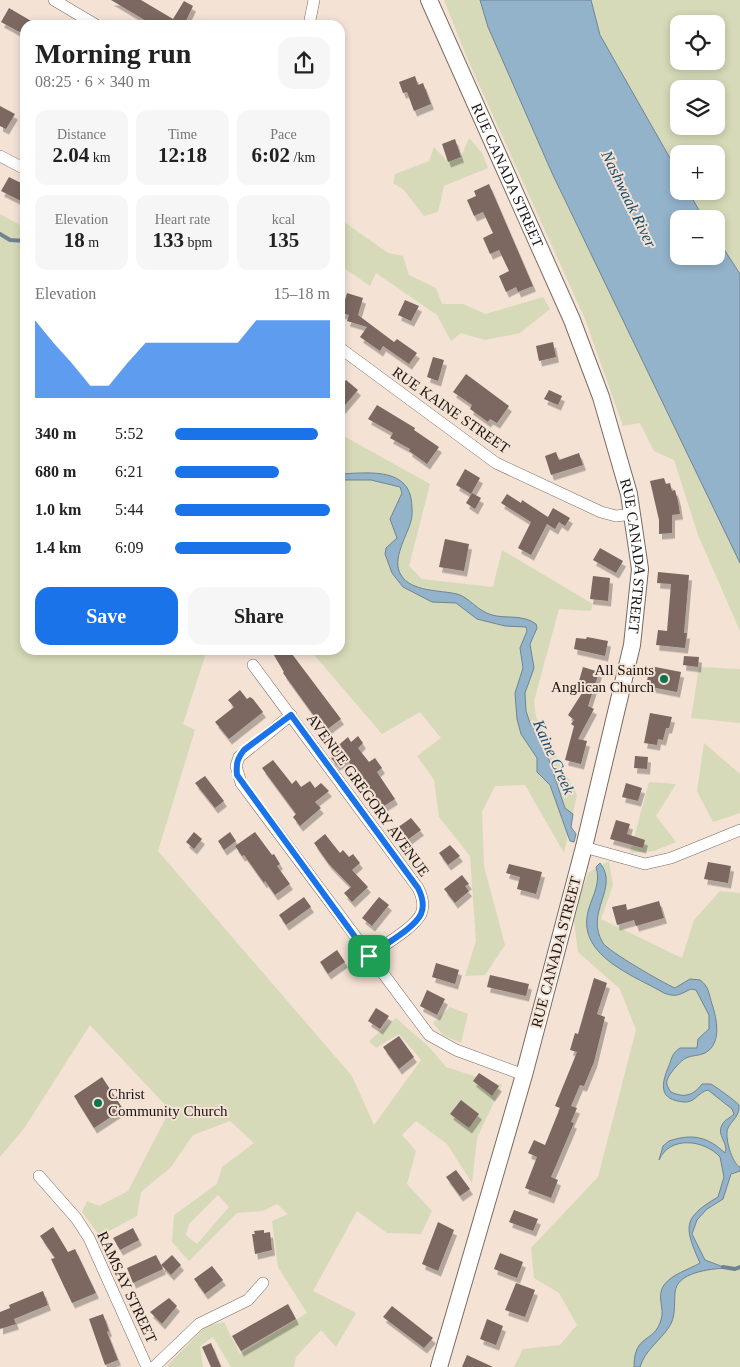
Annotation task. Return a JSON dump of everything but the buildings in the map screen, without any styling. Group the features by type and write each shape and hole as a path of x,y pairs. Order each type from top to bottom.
{"main road":[{"name":"RUE CANADA STREET","path":"429,0 572,320 612,429 633,514 640,569 632,645 584,847 524,1075 439,1367"}],"street":[{"path":"54,0 88,20"},
{"path":"309,20 314,0"},
{"path":"0,156 20,166"},
{"name":"RUE KAINE STREET","path":"345,352 496,463 601,512 616,516 633,514"},
{"name":"AVENUE GREGORY AVENUE","path":"253,665 422,896 423,905 414,923 369,956"},
{"name":"AVENUE GREGORY AVENUE","path":"291,715 244,750 238,757 237,775 429,1035 456,1050 524,1075"},
{"path":"584,847 645,864 671,858 740,830"},
{"name":"RAMSAY STREET","path":"39,1176 76,1218 90,1238 147,1367"},
{"path":"154,1367 199,1324 248,1300 263,1283"}],"green space":[{"path":"444,0 480,0 488,27 552,173 740,563 740,631 698,535 674,460 654,451 640,423 623,426 585,319 467,58"},
{"path":"591,0 740,0 740,274 725,251 725,210 699,210 693,200 725,200 725,145 670,145 670,158 600,35"},
{"path":"469,138 482,153 488,168 444,186 438,212 424,216 404,190 393,183 395,174 429,161 434,147 448,162 461,157"},
{"path":"0,214 20,225 20,655 205,655 183,724 195,730 158,851 352,1076 374,1125 421,1060 399,1034 376,1048 369,1041 396,1018 430,1048 446,1067 502,1085 477,1138 472,1183 447,1144 416,1121 402,1135 416,1151 407,1184 432,1211 421,1234 387,1233 357,1211 313,1291 356,1313 336,1347 321,1330 296,1357 294,1367 231,1367 213,1337 200,1346 203,1367 168,1367 206,1326 224,1322 240,1354 307,1313 278,1267 272,1221 288,1214 277,1204 263,1211 237,1213 189,1261 172,1242 174,1215 217,1184 222,1167 254,1143 230,1121 193,1135 171,1167 141,1192 137,1216 100,1236 82,1212 87,1201 99,1206 128,1191 170,1110 90,1025 25,1127 0,1157","holes":["218,1195 229,1207 197,1244 186,1235 189,1224"]},
{"path":"345,223 388,253 403,256 409,275 436,288 442,304 463,304 486,314 543,297 550,309 520,333 485,340 461,333 451,341 437,315 376,273 370,286 345,268"},
{"path":"345,437 430,484 409,566 422,579 493,587 502,550 593,604 591,611 559,609 534,701 536,717 577,795 564,853 525,785 495,786 482,812 484,866 505,945 485,975 465,976 476,941 470,856 439,817 434,780 417,756 441,738 420,712 382,734 314,655 345,655"},
{"path":"699,667 740,669 740,723 691,718"},
{"path":"704,743 740,774 740,813 713,822 697,791"},
{"path":"649,782 676,784 656,816 676,842 654,851 630,853"},
{"path":"609,861 613,885 601,919 682,958 694,920 720,891 740,893 740,1367 514,1367 523,1349 560,1345 577,1325 559,1293 534,1278 531,1248 598,1177 636,1030 620,989 578,952 573,914 589,872"},
{"path":"450,1007 468,1014 461,1043 443,1035 433,1023"}],"water":[{"name":"Nashwaak River","path":"480,0 591,0 600,35 670,158 670,200 693,200 699,210 670,210 670,265 725,265 725,251 740,274 740,563 552,173 488,27"},
{"path":"371,473 392,477 401,481 407,488 411,498 411,521 398,562 398,569 406,581 426,589 457,594 492,615 526,619 536,624 537,628 530,644 534,668 525,693 526,711 530,723 543,742 565,808 573,814 571,827 576,834 574,842 570,841 550,785 537,772 537,758 521,734 517,719 515,693 523,668 520,648 527,631 526,627 505,626 477,619 456,603 432,602 403,587 392,573 385,554 386,548 397,538 390,519 402,493 400,487 371,480 345,480 345,474"},
{"path":"600,863 605,872 606,882 597,921 598,932 603,943 648,974 675,988 690,979 700,980 707,988 714,1010 717,1031 714,1044 705,1053 688,1057 679,1064 667,1080 669,1089 671,1092 680,1095 688,1095 702,1084 711,1084 739,1105 737,1115 728,1128 727,1137 734,1161 740,1167 740,1171 731,1174 723,1199 707,1209 697,1220 692,1234 705,1260 726,1268 695,1273 681,1280 675,1293 673,1319 645,1356 640,1367 634,1367 637,1349 658,1328 662,1316 661,1294 664,1285 676,1275 700,1263 691,1240 690,1224 698,1211 718,1197 724,1177 720,1157 714,1151 697,1144 679,1144 664,1152 659,1160 663,1146 669,1141 693,1137 712,1143 725,1153 726,1149 720,1132 724,1122 734,1114 732,1109 708,1090 688,1102 676,1101 666,1095 663,1086 664,1080 673,1055 680,1048 697,1048 698,1039 709,1029 709,1015 696,990 691,989 675,995 664,993 623,971 598,951 590,939 587,924 589,908 598,878 596,867"}],"waterway":[{"name":"Kaine Creek","path":"0,234 10,240 20,241"},
{"path":"723,1267 735,1269 740,1267"}],"place":[{"name":"All Saints Anglican Church","path":"664,679"},
{"name":"Christ Community Church","path":"98,1103"}],"route":[{"path":"291,715 422,896 423,905 414,923 369,956 237,775 238,757 244,750 291,715"}]}
